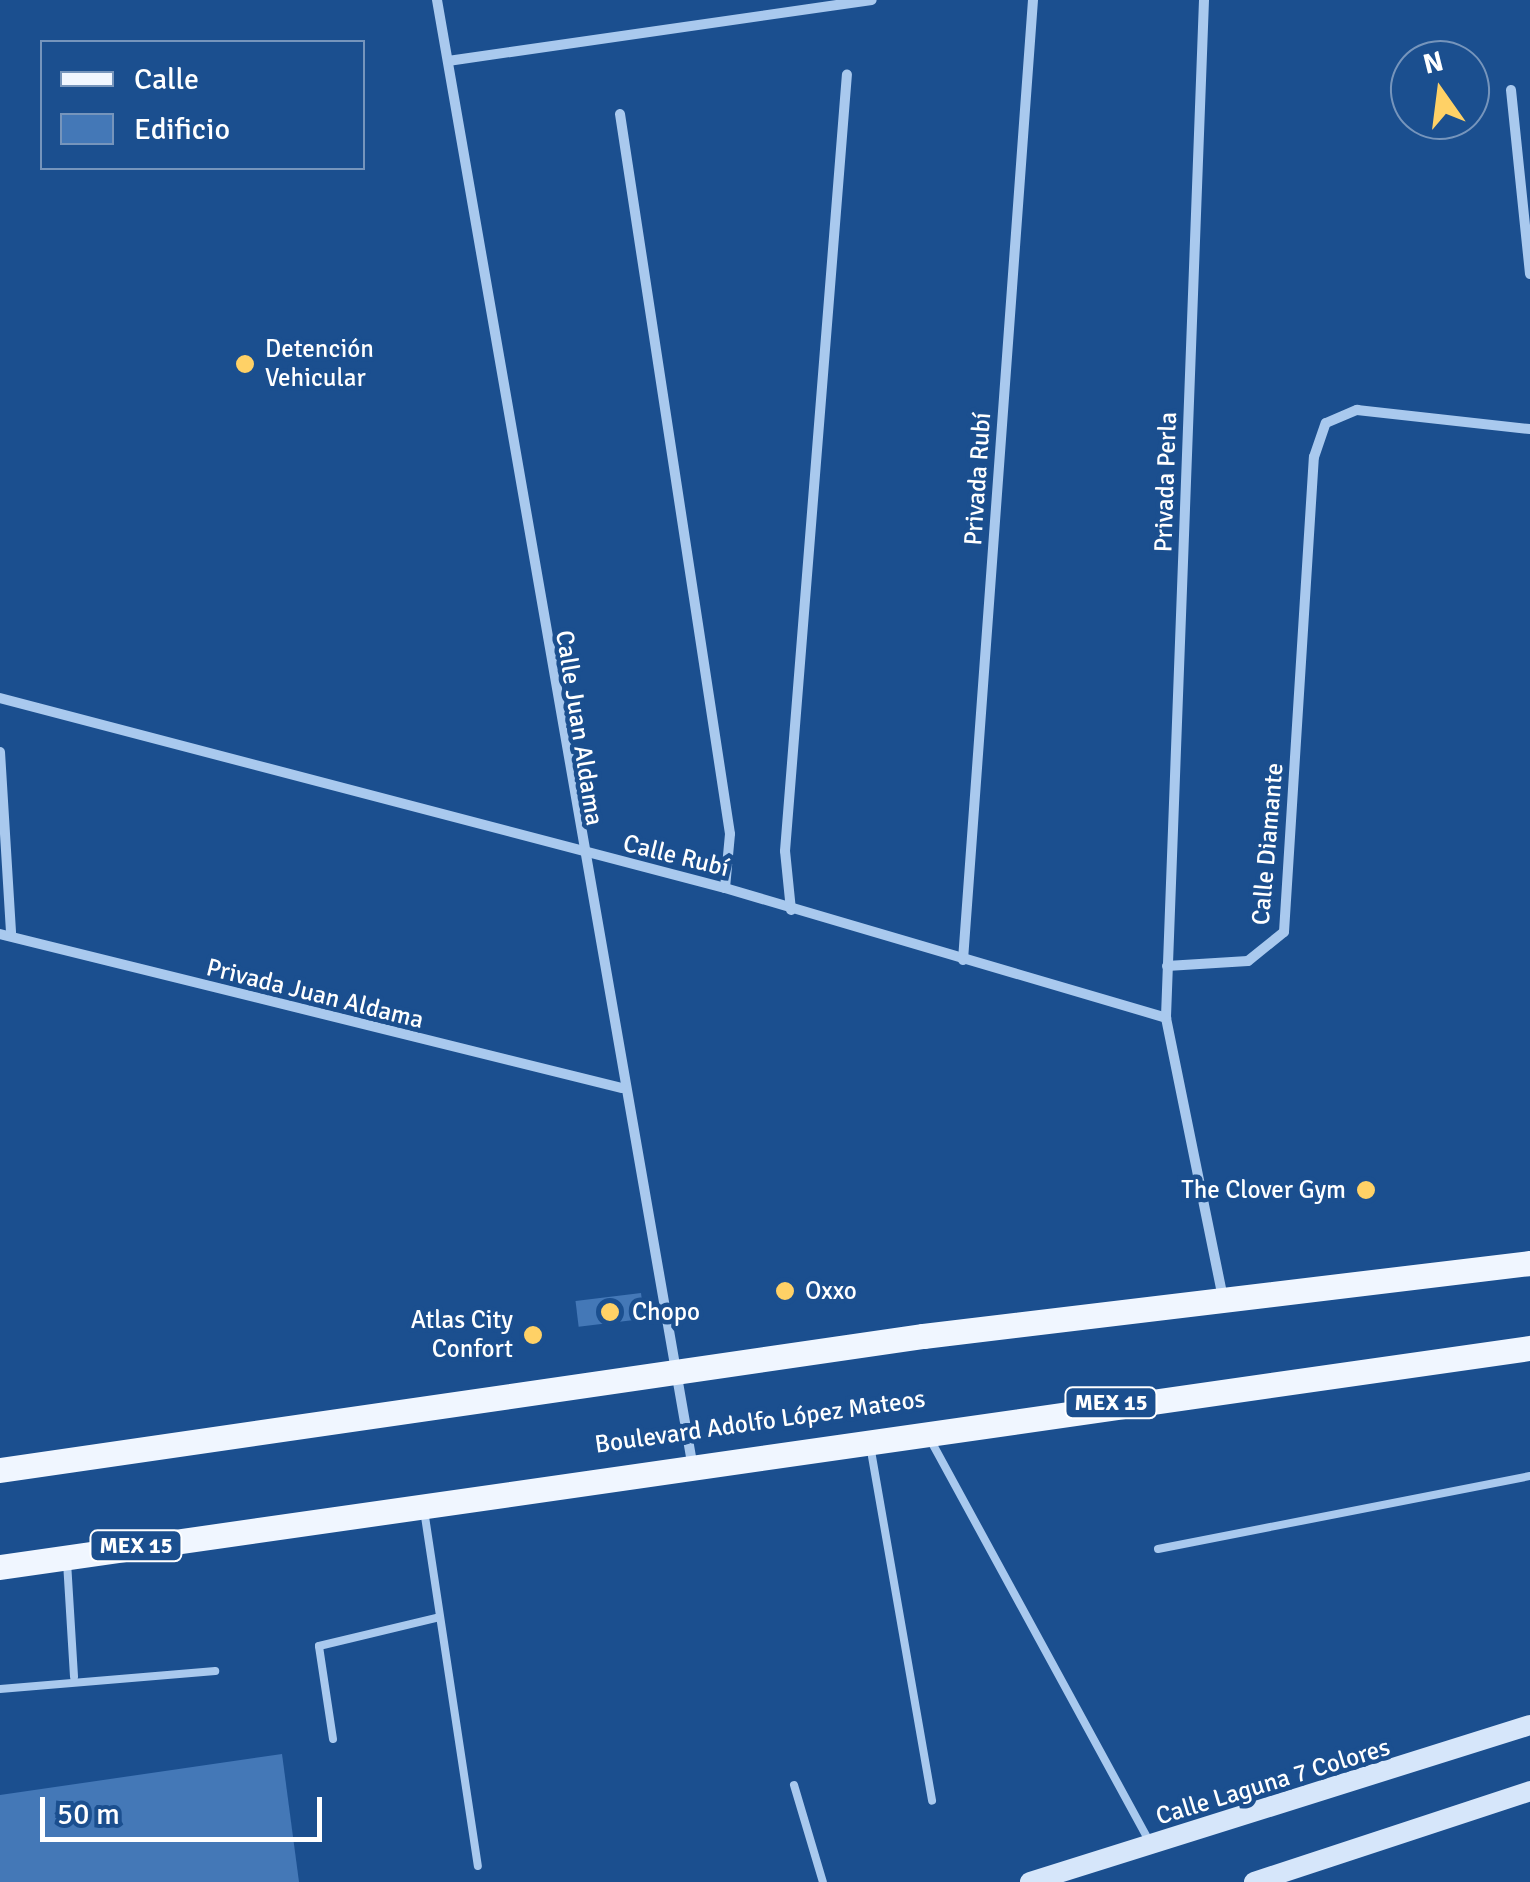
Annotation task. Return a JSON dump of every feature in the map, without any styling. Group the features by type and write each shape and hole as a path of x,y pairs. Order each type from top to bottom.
{"main road":[{"path":"0,1470 674,1377 923,1336 1224,1303 1530,1263"},
{"name":"Boulevard Adolfo López Mateos","path":"0,1567 868,1436 1530,1348"},
{"name":"Calle Laguna 7 Colores","path":"1030,1882 1530,1725"},
{"path":"1254,1882 1530,1791"}],"street":[{"name":"Calle Juan Aldama","path":"437,0 579,852 692,1462"},
{"path":"448,60 600,46 872,0"},
{"name":"Privada Rubí","path":"964,960 1033,0"},
{"name":"Privada Perla","path":"1167,966 1204,0"},
{"path":"791,910 785,851 847,74"},
{"path":"1510,90 1530,274"},
{"path":"620,114 730,834 724,888"},
{"name":"Calle Diamante","path":"1167,966 1248,961 1284,932 1314,457 1336,415 1530,428"},
{"name":"Calle Rubí","path":"0,698 724,888 1166,1018"},
{"path":"0,752 6,934"},
{"name":"Privada Juan Aldama","path":"6,934 622,1088"},
{"path":"1167,966 1166,1018 1224,1303"}],"lane":[{"path":"924,1428 1152,1846"},
{"path":"868,1436 932,1800"},
{"path":"1158,1549 1530,1476"},
{"path":"423,1502 478,1866"},
{"path":"66,1558 74,1677"},
{"path":"333,1739 319,1646 440,1616"},
{"path":"0,1689 74,1677 215,1671"},
{"path":"794,1786 823,1882"}],"building":[{"name":"Chopo","path":"641,1293 644,1319 579,1327 575,1301"},
{"path":"282,1754 299,1882 0,1882 0,1795"}],"place":[{"name":"Detención Vehicular","path":"245,364"},
{"name":"The Clover Gym","path":"1366,1190"},
{"name":"Oxxo","path":"785,1291"},
{"name":"Chopo","path":"610,1312"},
{"name":"Atlas City Confort","path":"533,1335"}]}
